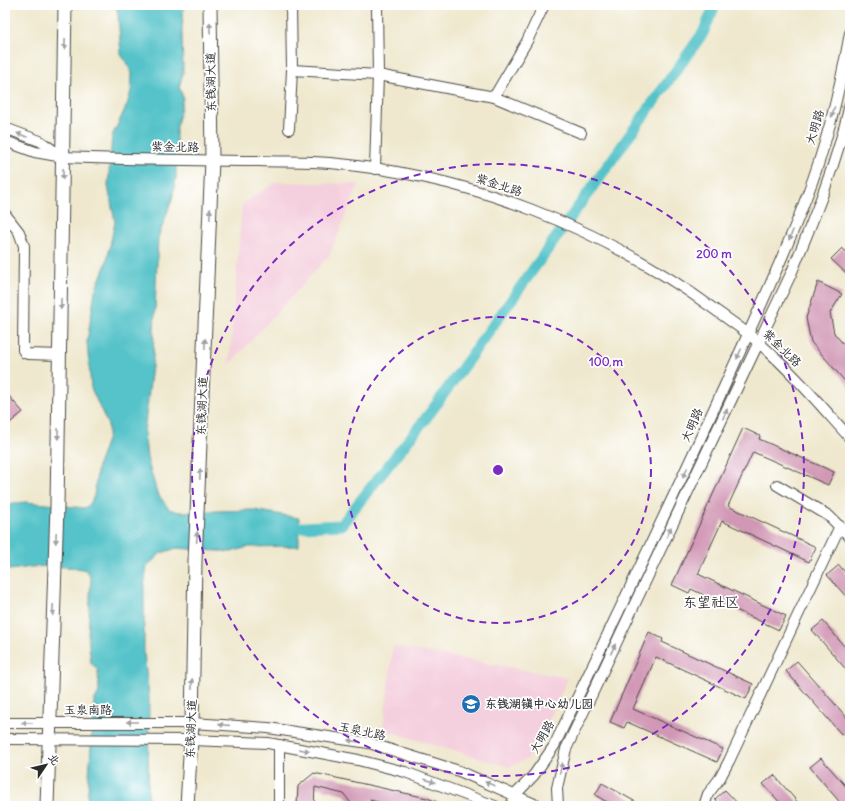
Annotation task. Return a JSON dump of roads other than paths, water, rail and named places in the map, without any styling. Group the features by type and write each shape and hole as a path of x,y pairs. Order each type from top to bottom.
{"main road":[{"path":"47,806 57,506 65,5"},
{"name":"东钱湖大道","path":"188,806 192,723 195,561 212,160 210,5"}],"street":[{"path":"288,129 292,70 291,5"},
{"path":"375,169 378,75 377,5"},
{"path":"494,97 527,41 544,5"},
{"name":"大明路","path":"511,806 515,795 534,775 554,746 679,486 748,334 806,198 839,92 850,33"},
{"path":"292,70 378,75 494,97 581,133"},
{"name":"大明路","path":"558,806 556,788 566,749 791,274 824,194 844,130 850,104"},
{"path":"5,128 40,141 63,157"},
{"name":"紫金北路","path":"5,141 35,152 63,157 330,163 375,169 472,189 548,216 598,238 651,267 694,294 759,343 788,370 850,438"},
{"path":"5,214 19,232 24,246 24,353 60,355"},
{"path":"777,485 829,516 850,537"},
{"path":"704,806 708,794 720,778 840,526"},
{"name":"玉泉南路","path":"5,723 171,723"},
{"name":"玉泉北路","path":"171,723 268,728 369,743 459,771 539,806"},
{"path":"5,739 190,740 279,745 358,760 405,772 495,806"},
{"path":"278,806 279,745"}],"water":[{"path":"116,5 184,5 182,29 183,73 179,87 183,97 176,131 176,178 172,199 158,238 153,358 144,432 147,458 157,493 169,509 179,512 254,510 299,518 299,546 248,547 231,552 177,548 161,553 147,566 144,587 144,654 149,697 148,806 87,806 94,701 99,692 98,670 91,663 88,636 91,578 86,570 55,566 38,566 5,570 5,504 26,502 85,508 90,504 94,496 98,465 108,437 108,425 91,388 87,342 95,291 106,264 115,222 108,186 112,136 127,105 131,91 132,73 121,54"}],"waterway":[{"path":"286,528 341,525 430,413 703,33 715,5"}],"place":[{"name":"东钱湖镇中心幼儿园","path":"471,704"}],"district":[{"name":"东望社区","path":"711,602"}]}
